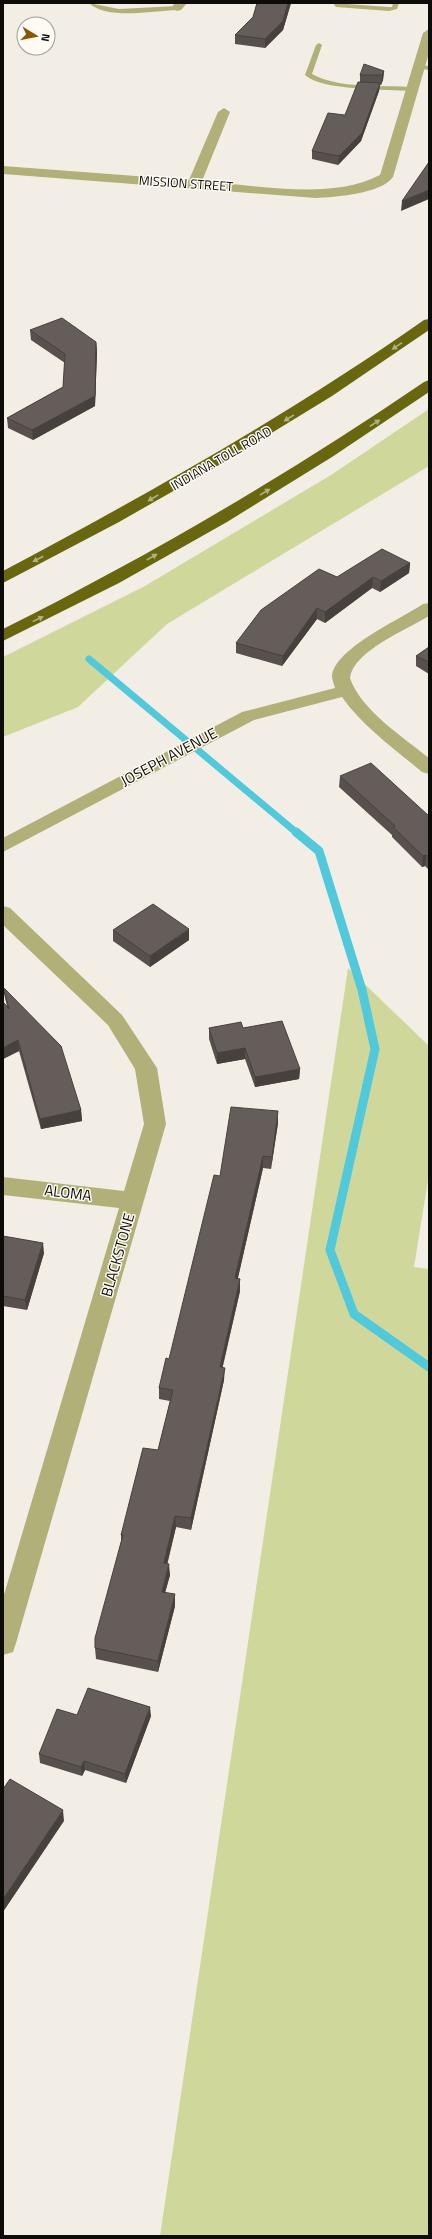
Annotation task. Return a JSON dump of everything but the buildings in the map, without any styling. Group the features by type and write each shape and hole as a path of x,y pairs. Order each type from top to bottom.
{"highway":[{"name":"INDIANA TOLL ROAD","path":"3,578 120,516 240,448 320,399 429,323"},
{"path":"3,636 60,608 187,538 306,467 429,385"}],"street":[{"name":"MISSION STREET","path":"3,170 316,194 343,194 368,187 386,177 412,89 424,67 429,33"},
{"path":"194,184 224,112"},
{"path":"429,608 357,653 345,666 340,678 344,691 359,707 429,768"},
{"name":"JOSEPH AVENUE","path":"3,846 213,733 248,716 344,691"},
{"name":"BLACKSTONE","path":"3,913 115,1020 146,1068 155,1124 134,1201 3,1643"},
{"name":"ALOMA","path":"3,1186 134,1201"}],"lane":[{"path":"92,3 98,9 110,10 179,5"},
{"path":"336,3 336,5 346,7 389,9 395,8 396,3"},
{"path":"319,45 308,75 312,78 327,83 412,89"}],"green space":[{"path":"429,409 429,466 167,624 78,707 3,737 3,657 145,586 331,475"},
{"path":"348,968 429,1046 429,1174 414,1267 429,1269 429,2236 160,2236"}],"waterway":[{"path":"89,659 297,833"},
{"path":"296,832 319,851 362,990 375,1049 330,1250 354,1314 429,1367"}]}
